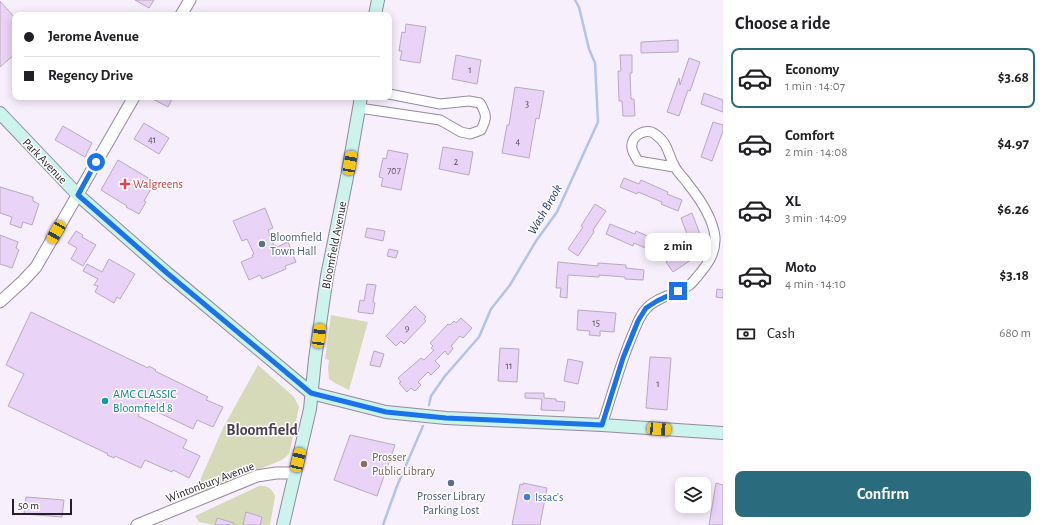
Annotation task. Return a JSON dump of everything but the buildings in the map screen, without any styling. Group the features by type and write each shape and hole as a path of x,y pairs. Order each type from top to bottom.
{"main road":[{"path":"376,12 378,0"},
{"name":"Bloomfield Avenue","path":"283,525 310,409 327,276 360,103"},
{"name":"Park Avenue","path":"0,114 78,195 167,273 311,393"},
{"path":"311,393 394,413 452,418 602,425 723,433"}],"street":[{"path":"183,12 190,0"},
{"path":"360,103 440,120 461,132 470,134 481,130 486,120 486,114 480,104 469,101 440,104 392,95"},
{"path":"0,302 36,267 132,100"},
{"path":"602,425 627,347 638,321 646,308 657,301 689,286 707,266 714,251 715,238 713,224 691,188 674,167 669,151 662,140 653,133 644,132 633,139 632,148 638,161 674,167"},
{"name":"Wintonbury Avenue","path":"137,525 257,476 295,473"}],"green space":[{"path":"331,315 368,322 349,390 329,379 329,360 325,359"},
{"path":"258,365 294,397 299,407 289,454 282,460 193,496 223,428"},
{"path":"259,486 269,488 275,497 270,525 260,525 262,517 246,512 243,525 227,525 217,518 215,525 199,522 195,516"}],"waterway":[{"name":"Wash Brook","path":"429,405 431,396 445,376 479,337 491,309 510,285 536,241 557,212 598,122 595,63 589,49 579,7 575,0"},
{"name":"Wash Brook","path":"383,525 397,486 423,426"}],"place":[{"name":"Walgreens","path":"125,184"},
{"name":"Bloomfield Town Hall","path":"262,244"},
{"name":"AMC CLASSIC Bloomfield 8","path":"105,401"},
{"name":"Prosser Public Library","path":"364,464"},
{"name":"Prosser Library Parking Lost","path":"451,483"},
{"name":"Issac's","path":"527,497"}],"district":[{"name":"Bloomfield","path":"262,429"}],"route":[{"path":"96,162 78,195 167,273 311,393 386,412 446,418 602,425 623,358 638,321 646,308 678,291"}]}
